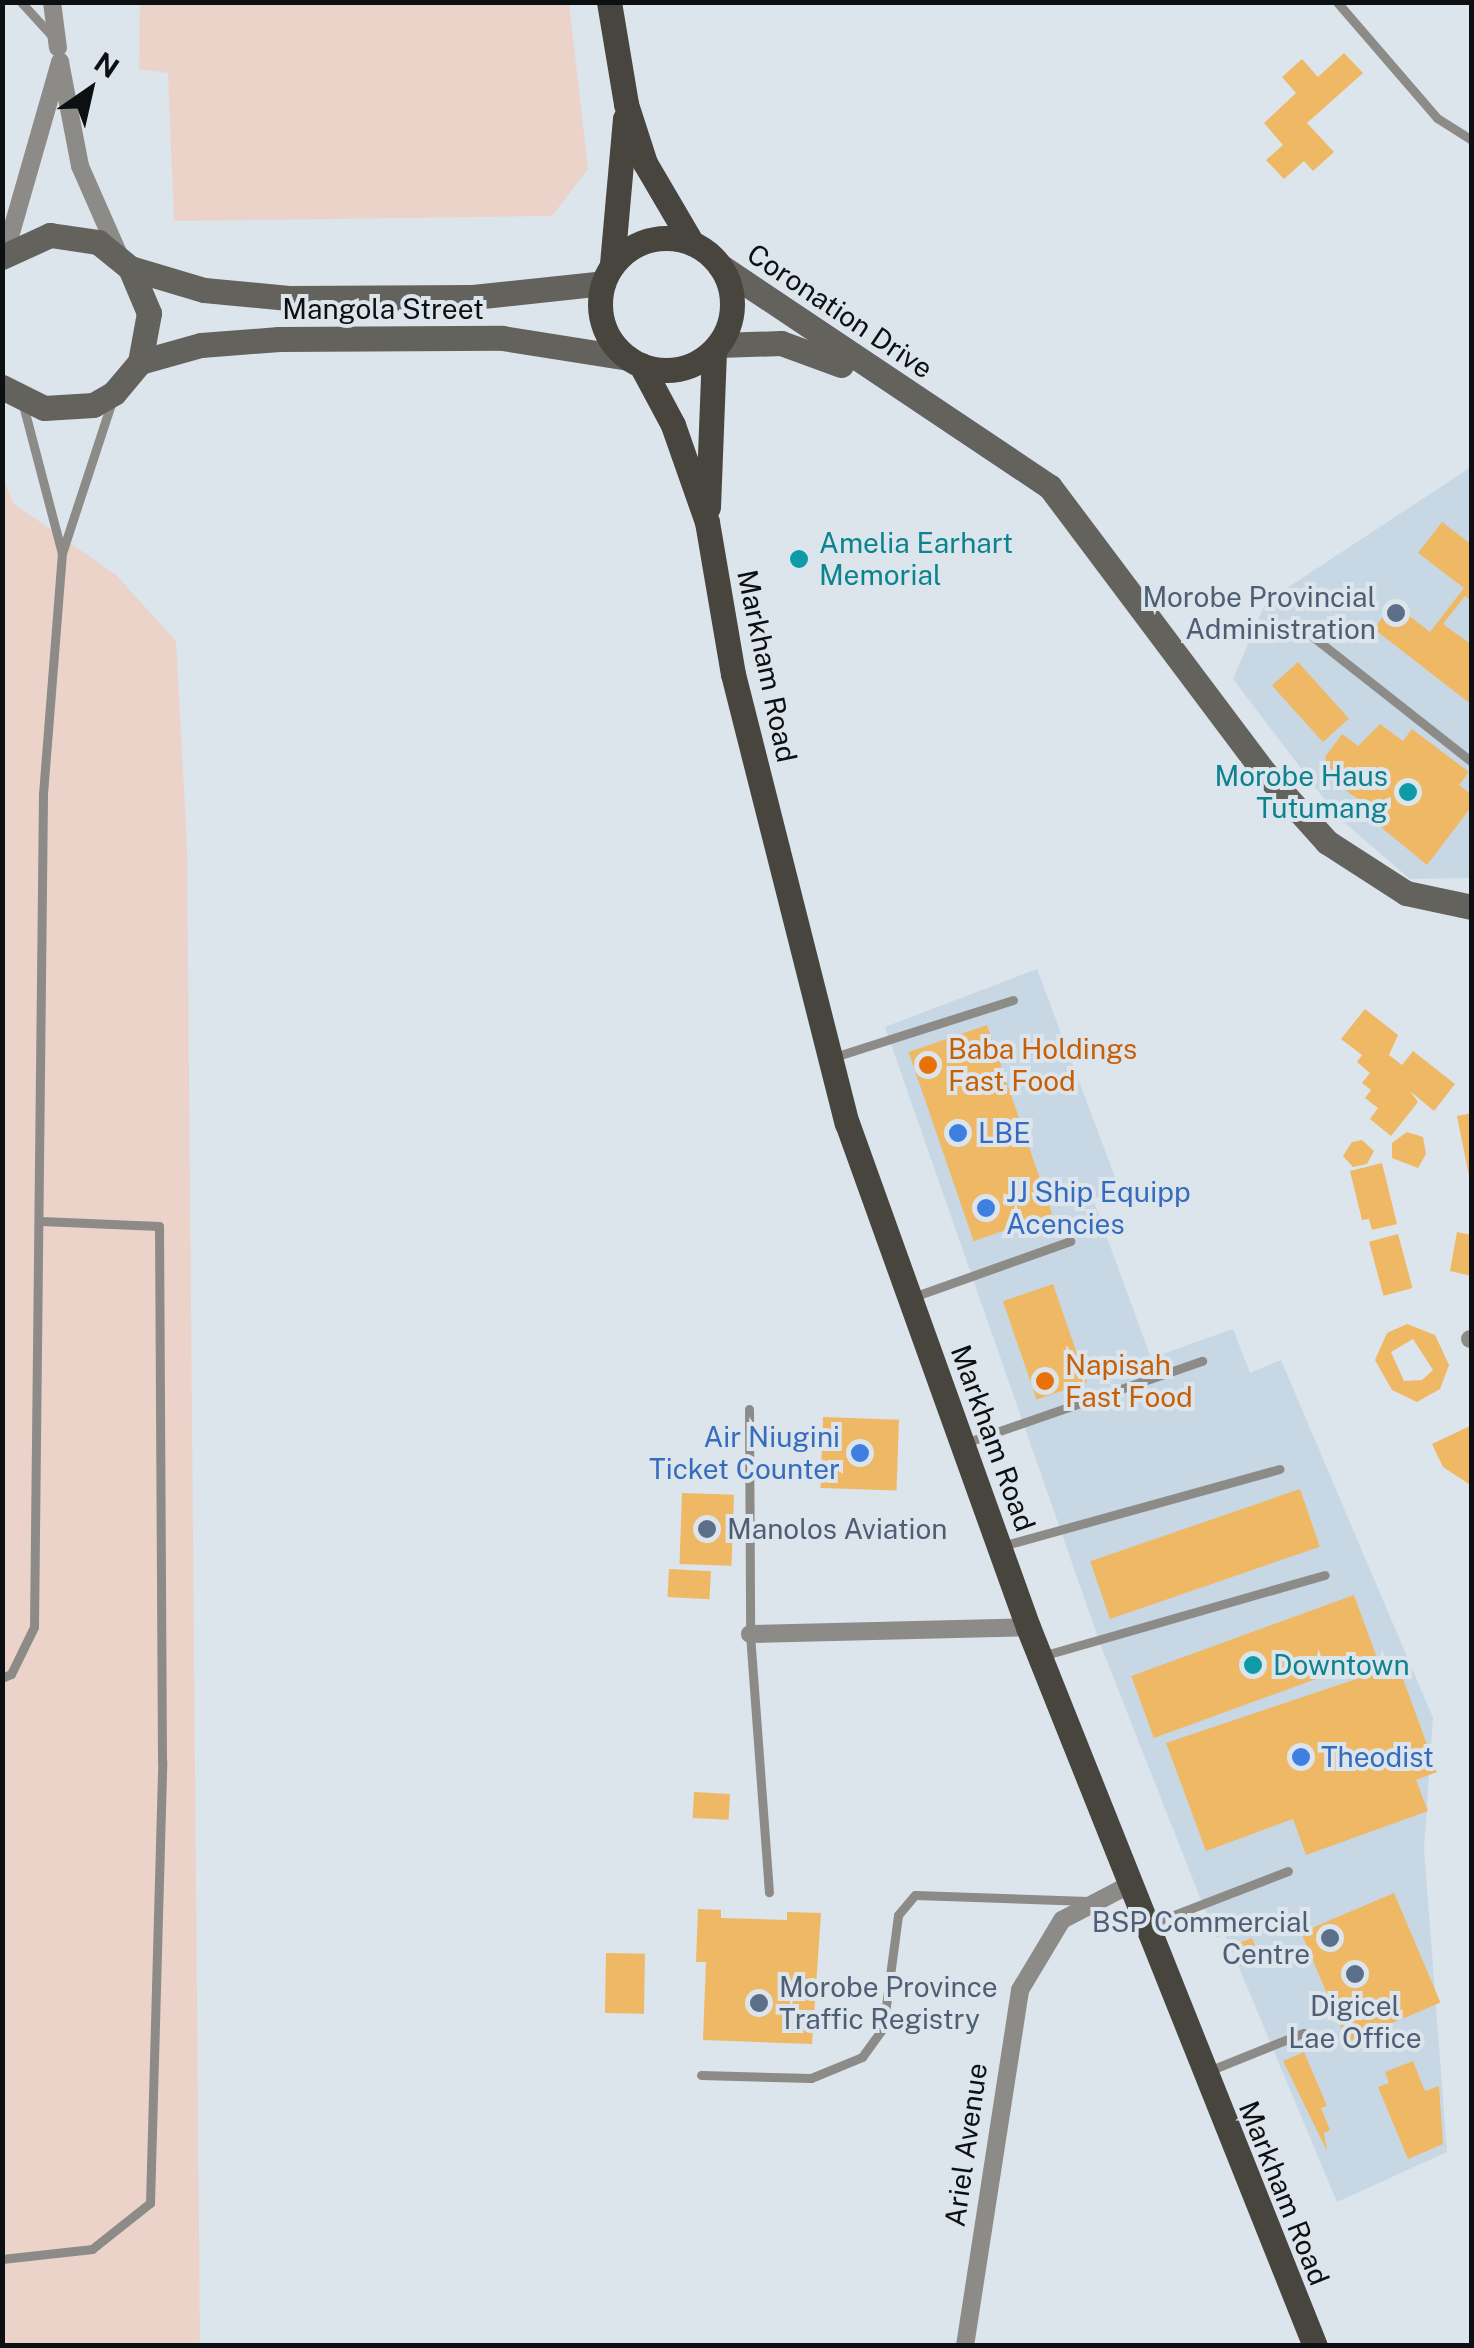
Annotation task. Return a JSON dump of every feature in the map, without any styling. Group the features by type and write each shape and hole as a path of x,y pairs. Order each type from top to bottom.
{"main road":[{"path":"609,2 626,104 644,163 692,243 720,266 733,306 716,348 679,369 634,362 600,316 626,104"},
{"name":"Mangola Street","path":"4,255 50,235 98,242 124,262 204,290 289,298 473,296 607,273"},
{"path":"607,273 657,238 692,243"},
{"path":"12,394 69,410 114,393 140,362 149,314 124,262"},
{"name":"Coronation Drive","path":"720,266 926,407 1024,466 1058,496 1266,774 1327,842 1406,893 1472,907"},
{"name":"Mangola Street","path":"140,362 201,345 279,339 502,338 634,362"},
{"name":"Coronation Drive","path":"716,348 794,346 926,407"},
{"name":"Markham Road","path":"707,522 716,348"},
{"name":"Markham Road","path":"634,362 673,424 707,522 734,674 829,1059 910,1298 1028,1627 1315,2346"}],"street":[{"path":"52,2 59,55 90,199 124,262"},
{"path":"4,255 59,55"},
{"path":"750,1634 1028,1627"},
{"name":"Ariel Avenue","path":"966,2346 1013,2010 1062,1920 1088,1902 1129,1886"}],"lane":[{"path":"21,2 59,55"},
{"path":"1337,2 1437,118 1472,140"},
{"path":"2,1678 11,1674 34,1627 43,794 62,553 114,393"},
{"path":"12,394 62,553"},
{"path":"1303,629 1472,762"},
{"path":"829,1059 1013,1000"},
{"path":"2,2259 92,2249 150,2203 162,1761 159,1226 41,1221"},
{"path":"910,1298 1070,1241"},
{"path":"963,1444 1202,1361"},
{"path":"749,1408 750,1634 769,1892"},
{"path":"999,1547 1280,1469"},
{"path":"1040,1657 1325,1575"},
{"path":"1146,1926 1288,1871"},
{"path":"701,2074 811,2078 862,2057 884,2028 898,1915 915,1895 1088,1902"},
{"path":"1204,2073 1303,2033"}],"shaded area":[{"path":"140,3 569,3 588,169 552,216 174,221 168,73 139,69"},
{"path":"1471,467 1471,878 1410,879 1338,817 1233,679 1266,602"},
{"path":"2,476 13,503 116,575 176,641 187,846 200,2345 3,2345"},
{"path":"1037,969 1119,1188 1093,1199 1151,1358 1233,1329 1250,1373 1281,1360 1433,1718 1424,1848 1447,2152 1337,2202 1225,1934 1216,1938 1101,1646 885,1027"}],"building":[{"path":"1344,53 1363,73 1307,123 1334,152 1313,171 1304,161 1284,179 1266,160 1283,145 1264,123 1296,93 1282,77 1302,59 1318,77"},
{"name":"Morobe Provincial Administration","path":"1442,522 1472,545 1472,601 1465,596 1443,624 1472,645 1472,705 1374,629 1393,603 1430,632 1464,588 1418,553"},
{"path":"1298,662 1349,718 1323,742 1272,685"},
{"name":"Morobe Haus Tutumang","path":"1380,724 1403,741 1412,729 1469,772 1459,785 1472,795 1472,806 1427,865 1354,805 1358,799 1345,790 1350,783 1327,766 1325,757 1342,734 1358,746"},
{"path":"1365,1009 1398,1035 1389,1055 1402,1065 1413,1051 1455,1084 1434,1111 1410,1091 1418,1102 1391,1136 1370,1119 1378,1108 1365,1098 1371,1090 1362,1083 1370,1073 1357,1062 1362,1055 1341,1039"},
{"path":"987,1025 1052,1214 974,1241 909,1052"},
{"path":"1472,1113 1472,1181 1470,1181 1457,1116"},
{"path":"1407,1132 1423,1137 1426,1154 1418,1168 1392,1158 1392,1143"},
{"path":"1362,1140 1374,1151 1367,1164 1353,1167 1343,1156 1352,1142"},
{"path":"1382,1163 1397,1224 1372,1230 1369,1219 1362,1220 1350,1171"},
{"path":"1457,1232 1472,1235 1472,1276 1450,1271"},
{"path":"1398,1234 1412,1288 1384,1296 1369,1242"},
{"path":"1053,1284 1087,1382 1037,1400 1003,1301"},
{"path":"1407,1324 1435,1335 1449,1365 1440,1389 1417,1402 1392,1390 1375,1360 1387,1333","holes":["1413,1339 1433,1370 1422,1380 1404,1381 1391,1352"]},
{"name":"Air Niugini Ticket Counter","path":"823,1417 899,1420 896,1491 821,1488"},
{"path":"1472,1425 1472,1486 1443,1467 1432,1444"},
{"name":"Downtown","path":"1300,1489 1320,1547 1110,1619 1090,1561"},
{"name":"Manolos Aviation","path":"682,1493 734,1495 731,1566 680,1564"},
{"path":"669,1569 711,1571 709,1599 668,1597"},
{"name":"Downtown","path":"1354,1595 1377,1657 1154,1738 1131,1676"},
{"name":"Theodist","path":"1398,1665 1437,1772 1416,1780 1428,1811 1306,1855 1293,1819 1206,1851 1166,1743"},
{"path":"694,1792 730,1794 729,1820 693,1818"},
{"path":"1394,1893 1440,2003 1348,2042 1301,1932"},
{"name":"Morobe Province Traffic Registry","path":"698,1909 721,1910 721,1918 787,1920 787,1912 821,1913 812,2044 703,2040 706,1962 696,1962"},
{"path":"1252,1938 1260,1958 1241,1966 1233,1946"},
{"path":"606,1953 645,1954 644,2014 605,2013"},
{"path":"1304,2052 1327,2106 1321,2108 1330,2130 1324,2133 1327,2151 1283,2061"},
{"path":"1413,2061 1425,2091 1439,2086 1443,2144 1408,2159 1378,2087 1389,2083 1385,2072"}],"place":[{"name":"Amelia Earhart Memorial","path":"799,559"},
{"name":"Morobe Provincial Administration","path":"1396,613"},
{"name":"Morobe Haus Tutumang","path":"1408,792"},
{"name":"Baba Holdings Fast Food","path":"928,1065"},
{"name":"LBE","path":"958,1133"},
{"name":"JJ Ship Equipp Acencies","path":"986,1208"},
{"name":"Napisah Fast Food","path":"1045,1381"},
{"name":"Air Niugini Ticket Counter","path":"860,1453"},
{"name":"Manolos Aviation","path":"707,1529"},
{"name":"Downtown","path":"1253,1665"},
{"name":"Theodist","path":"1301,1757"},
{"name":"BSP Commercial Centre","path":"1330,1938"},
{"name":"Digicel Lae Office","path":"1355,1974"},
{"name":"Morobe Province Traffic Registry","path":"759,2003"}]}
